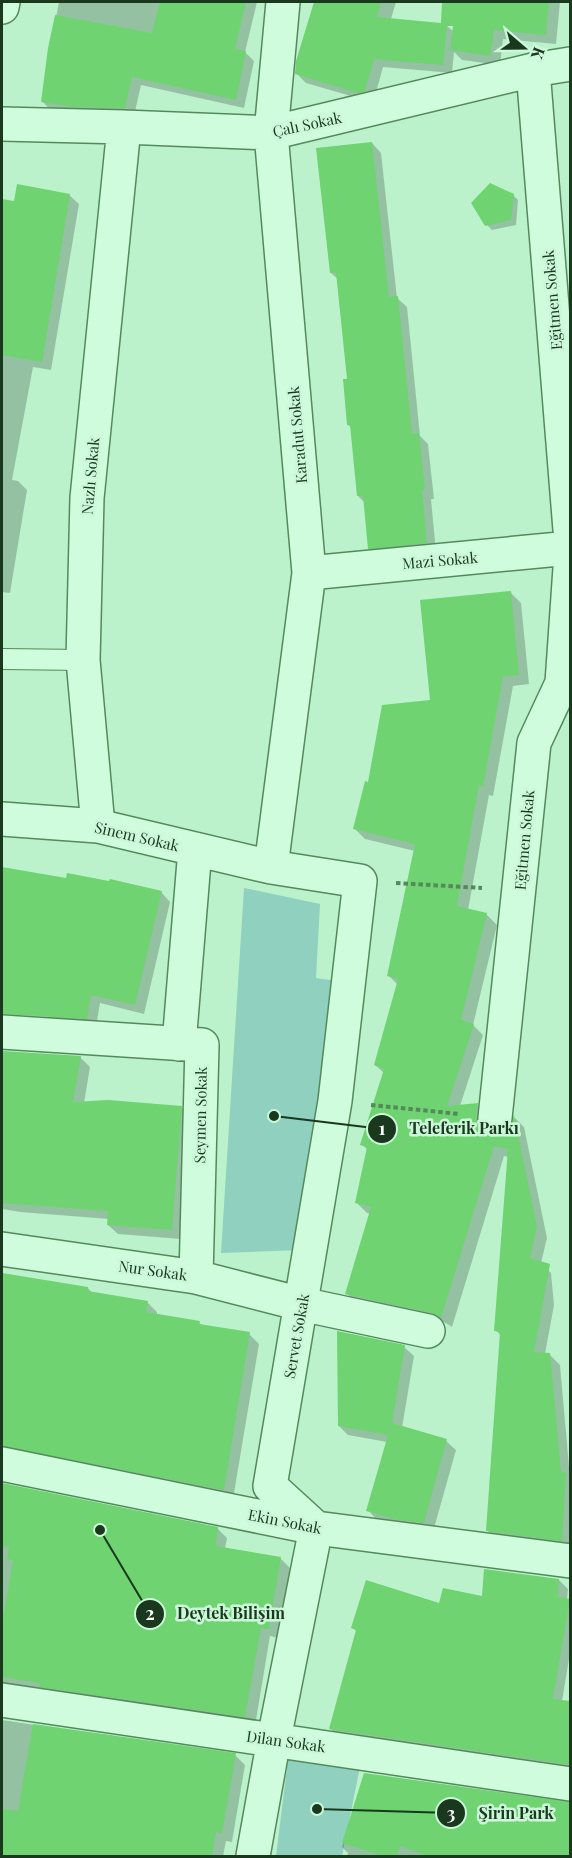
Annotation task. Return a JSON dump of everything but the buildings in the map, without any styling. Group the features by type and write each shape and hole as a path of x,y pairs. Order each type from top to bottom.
{"street":[{"path":"2,7 3,2"},
{"name":"Karadut Sokak","path":"271,867 309,573 271,133 283,2"},
{"name":"Çalı Sokak","path":"2,124 271,133 534,70 570,64"},
{"name":"Eğitmen Sokak","path":"534,70 570,530"},
{"name":"Nazlı Sokak","path":"98,826 83,660 87,498 124,127"},
{"name":"Mazi Sokak","path":"309,573 570,548"},
{"name":"Eğitmen Sokak","path":"495,1118 534,743 562,683 570,568"},
{"path":"562,683 570,719"},
{"name":"Sinem Sokak","path":"2,819 98,826 271,867"},
{"path":"179,1044 195,849"},
{"path":"271,867 360,881"},
{"name":"Servet Sokak","path":"316,1528 270,1486 334,1101 360,881"},
{"name":"Seymen Sokak","path":"2,1032 202,1045 196,1277"},
{"name":"Nur Sokak","path":"2,1249 196,1277 301,1304 428,1331"},
{"name":"Ekin Sokak","path":"2,1464 316,1528 570,1561"},
{"path":"253,1857 316,1528"},
{"name":"Dilan Sokak","path":"2,1700 570,1784"}],"lane":[{"path":"2,659 83,660"}],"path":[{"path":"360,881 520,890"},
{"path":"334,1101 495,1118"}],"shaded area":[{"path":"244,888 320,904 316,978 337,981 301,1250 221,1253"},
{"path":"289,1752 361,1762 342,1856 276,1856"}],"place":[{"name":"Teleferik Parkı","path":"274,1116"},
{"name":"Deytek Bilişim","path":"100,1530"},
{"name":"Şirin Park","path":"317,1809"}]}
